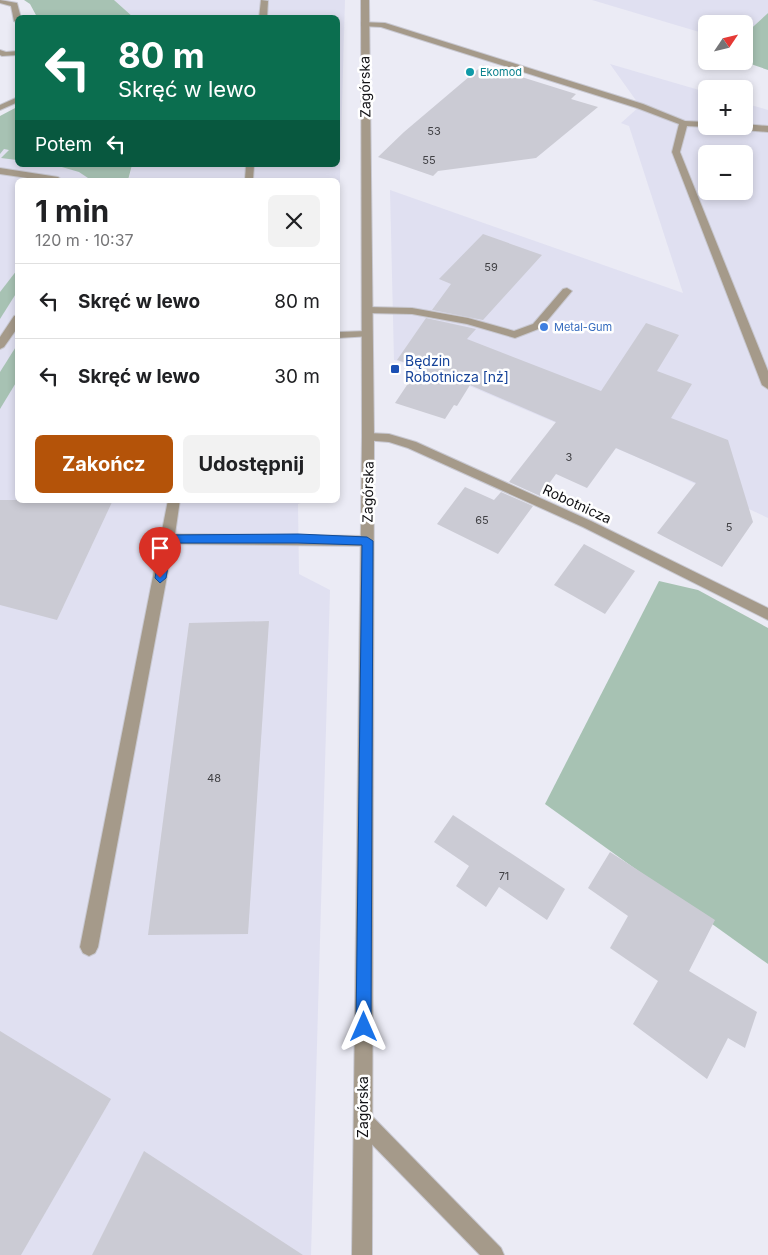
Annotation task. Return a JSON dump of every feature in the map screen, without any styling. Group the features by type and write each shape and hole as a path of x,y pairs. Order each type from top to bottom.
{"street":[{"name":"Zagórska","path":"362,1255 368,437 364,24 366,0"},
{"path":"0,1 14,5 16,15"},
{"path":"263,15 264,1"},
{"path":"364,24 382,25 631,104 684,123 698,124"},
{"path":"0,52 5,54 15,53"},
{"path":"0,108 15,100"},
{"path":"684,123 676,152 768,385"},
{"path":"753,128 768,129"},
{"path":"0,171 45,178"},
{"path":"367,310 412,311 468,321 516,335 537,326 567,291"},
{"path":"0,345 15,322"},
{"path":"340,335 367,334"},
{"name":"Robotnicza","path":"368,437 389,438 421,449 587,524 768,614"},
{"path":"90,947 174,503"},
{"path":"168,539 367,541"},
{"path":"363,1122 494,1255"}],"shaded area":[{"path":"114,0 345,0 340,178 129,178 132,167 340,167 340,15 131,15"},
{"path":"592,0 768,0 768,13 753,27 753,15 698,15 698,32"},
{"name":"Metal-Gum","path":"610,64 698,90 698,135 753,135 753,106 768,110 768,518 653,464 467,385 394,360 390,190 683,293 629,126 621,123 640,106"},
{"path":"0,140 15,145 15,167 96,167 129,178 15,178 15,503 300,503 298,504 299,574 330,590 311,1255 0,1255"}],"green space":[{"path":"24,0 114,0 131,15 36,15 30,4"},
{"path":"768,13 768,70 753,65 753,27"},
{"path":"15,108 15,160 1,158 9,150 4,149 0,154 0,116"},
{"path":"62,167 131,167 129,178 88,178 79,172"},
{"path":"15,273 15,295 0,319 0,292"},
{"path":"15,348 15,384 0,409 0,372"},
{"path":"659,581 698,590 768,628 768,964 545,804"}],"building":[{"path":"483,65 576,94 571,99 598,107 536,158 438,171 433,176 378,157 404,132"},
{"path":"483,234 542,255 483,320 432,310 451,284 439,279"},
{"path":"426,318 476,329 467,339 601,391 646,323 679,335 657,371 692,384 671,418 728,440 753,522 722,567 657,533 696,483 616,448 587,488 556,474 540,496 509,482 556,422 470,385 457,406 454,405 445,419 395,403 419,367 397,360"},
{"path":"465,487 494,500 501,492 533,506 498,554 437,524"},
{"path":"0,500 15,500 15,503 112,503 57,620 0,605"},
{"path":"584,544 635,571 605,614 554,585"},
{"path":"269,621 248,934 148,935 189,623"},
{"path":"453,815 565,889 547,920 499,887 486,907 456,886 469,866 434,842"},
{"path":"610,852 715,920 689,971 757,1012 745,1048 728,1038 707,1079 633,1024 658,981 610,948 628,916 588,888"},
{"path":"0,1031 111,1099 21,1255 0,1255"},
{"path":"144,1151 303,1255 92,1255"}],"place":[{"name":"Ekomod","path":"470,72"},
{"name":"Metal-Gum","path":"544,327"},
{"name":"Będzin Robotnicza [nż]","path":"395,369"}],"route":[{"path":"160,578 168,539 367,541 364,1027"}]}
